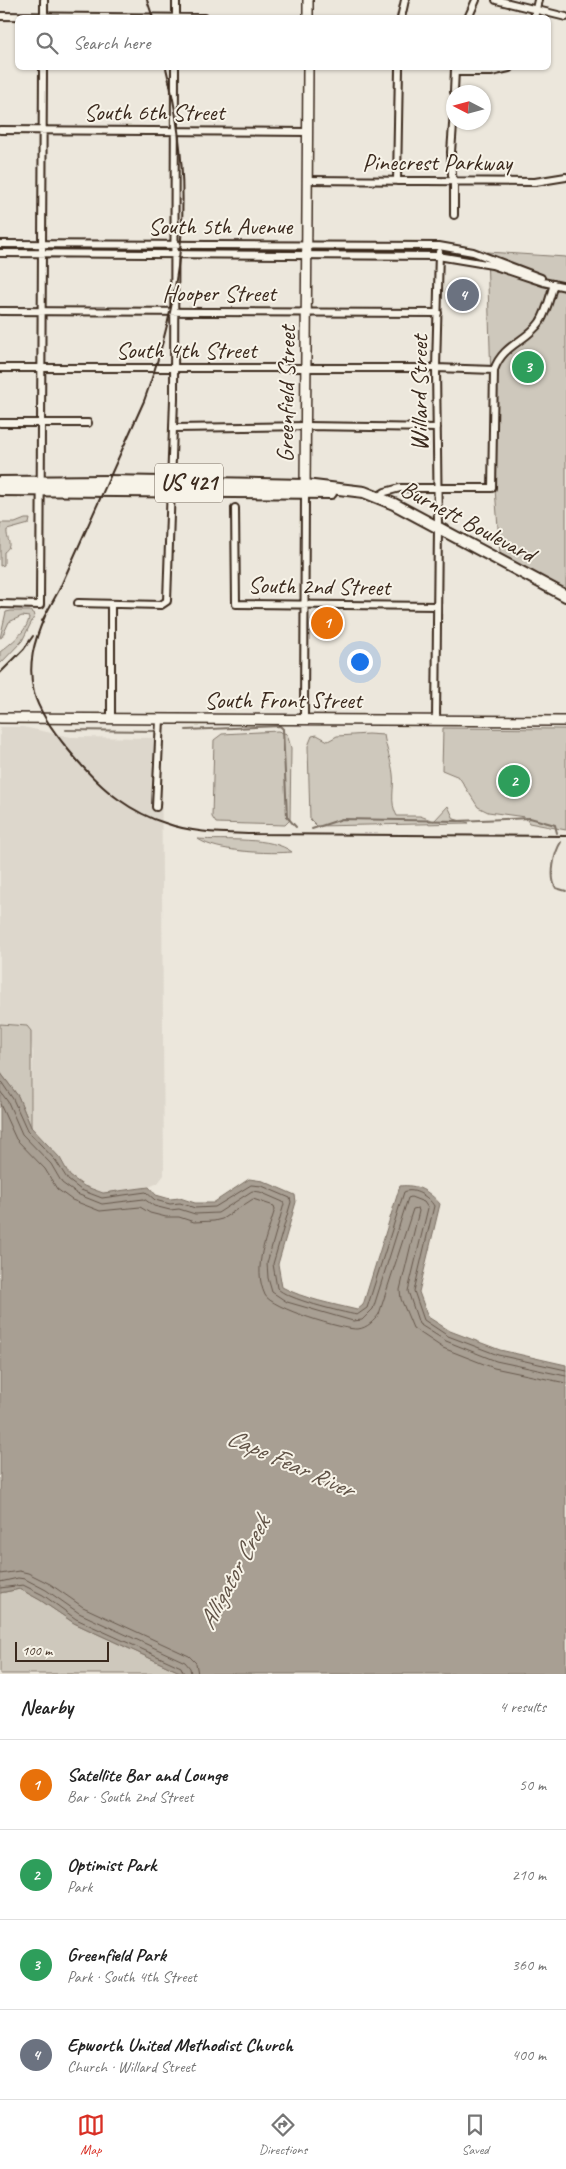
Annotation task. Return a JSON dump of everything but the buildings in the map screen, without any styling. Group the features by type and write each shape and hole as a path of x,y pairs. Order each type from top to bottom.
{"highway":[{"name":"US 421","path":"0,490 109,481 171,487 350,490 377,497"},
{"name":"US 421","path":"0,482 41,486"},
{"name":"Burnett Boulevard","path":"377,497 438,527 566,596"}],"main road":[{"path":"308,0 308,15"},
{"name":"Greenfield Street","path":"305,489 308,70"},
{"name":"South Front Street","path":"0,718 566,721"}],"street":[{"path":"44,0 44,15"},
{"path":"176,0 176,15"},
{"path":"401,15 405,0"},
{"path":"469,15 476,0"},
{"path":"496,0 566,17"},
{"path":"535,15 538,0"},
{"path":"0,16 15,16"},
{"path":"0,604 40,605 43,70"},
{"path":"78,603 161,605 167,601 174,428 175,70"},
{"path":"397,181 399,70"},
{"path":"454,85 455,70 491,72 500,70"},
{"name":"South 6th Street","path":"0,130 308,132"},
{"path":"453,130 452,175 454,182 454,215"},
{"name":"Pinecrest Parkway","path":"307,180 542,182 566,177"},
{"name":"South 5th Avenue","path":"0,244 174,245 438,256 492,265 554,284"},
{"name":"South 5th Avenue","path":"0,254 174,254 439,246 473,252 520,268 554,284"},
{"name":"Willard Street","path":"436,720 438,527 436,368 439,246"},
{"path":"377,497 400,488 492,488 494,370 499,358 509,347 542,320 554,284 566,287"},
{"name":"Hooper Street","path":"0,311 438,313"},
{"name":"South 4th Street","path":"0,368 436,368 494,370"},
{"path":"0,423 88,423"},
{"path":"174,428 306,426 437,428"},
{"name":"Greenfield Street","path":"304,720 305,489"},
{"name":"South 2nd Street","path":"236,508 236,604 437,606"},
{"path":"110,719 111,605"},
{"path":"156,807 160,719"}],"shaded area":[{"path":"487,252 566,257 566,602 501,566 494,476"},
{"path":"30,519 29,524 7,530 9,547 4,552 4,565 0,566 0,523 15,523"},
{"path":"30,611 35,615 22,641 0,664 0,652 22,632 28,622 29,617 22,616 9,622 0,638 6,612"},
{"path":"0,727 23,727 71,737 161,738 164,1175 158,1183 149,1187 103,1193 84,1186 70,1176 60,1158 31,1127 33,1052 27,1026 0,1024"},
{"path":"443,728 566,729 566,830 529,823 525,817 488,812 478,807 459,777 442,770"},
{"path":"278,731 287,734 291,748 290,820 285,825 216,823 212,817 214,740 222,734"},
{"path":"317,735 328,741 337,736 384,735 392,770 393,806 397,816 420,816 434,821 448,806 454,819 469,823 317,826 310,819 308,746 312,736"},
{"path":"198,839 260,841 283,847 292,852 270,853 230,849 217,847"},
{"path":"0,1024 27,1026 31,1031 31,1127 18,1096 0,1072"},
{"path":"20,1589 74,1623 184,1674 0,1674 0,1593"}],"water":[{"path":"0,1072 18,1096 31,1127 60,1158 70,1176 84,1186 103,1193 149,1187 156,1195 170,1199 180,1198 195,1203 213,1203 249,1179 263,1181 295,1195 296,1202 278,1264 282,1287 309,1298 357,1310 363,1305 400,1186 417,1187 436,1199 440,1204 419,1292 428,1317 450,1331 500,1350 566,1365 566,1674 184,1674 74,1623 20,1589 0,1593"}],"waterway":[{"path":"186,730 280,726 283,729 287,817 296,827"},
{"path":"66,730 156,731"},
{"path":"312,829 342,819 458,821 530,818 555,825 557,833"},
{"path":"561,842 554,858 553,878 556,888 566,891"}],"railway":[{"path":"147,0 152,15"},
{"path":"42,621 59,590 144,401 169,318 177,277 183,194 181,153 166,70"},
{"path":"45,616 35,644 31,673 34,693 39,706 57,735 95,779 123,803 152,819 186,829 251,834 566,836"},
{"path":"0,673 24,649 33,636"}],"place":[{"name":"Epworth United Methodist Church","path":"463,295"},
{"name":"Greenfield Park","path":"528,367"},
{"name":"Satellite Bar and Lounge","path":"327,623"},
{"name":"Optimist Park","path":"514,781"}],"water label":[{"name":"Cape Fear River","path":"290,1463"},
{"name":"Alligator Creek","path":"234,1573"}]}
